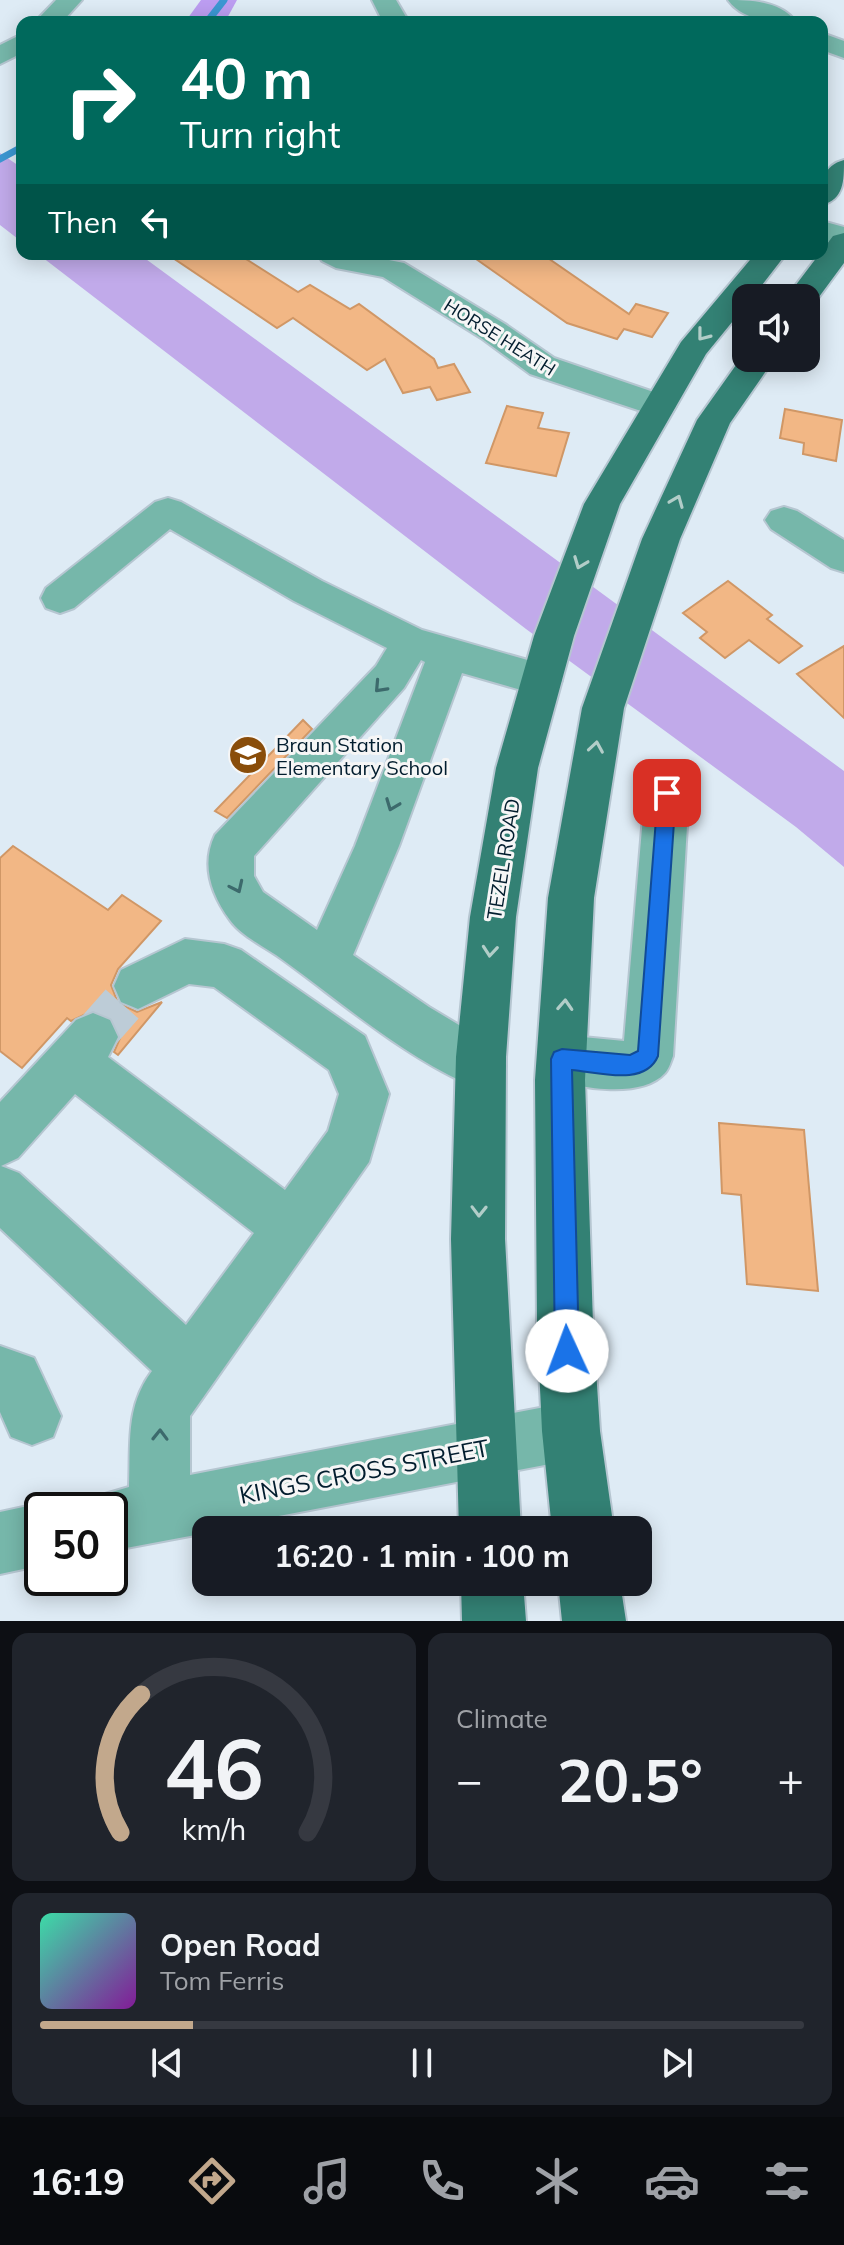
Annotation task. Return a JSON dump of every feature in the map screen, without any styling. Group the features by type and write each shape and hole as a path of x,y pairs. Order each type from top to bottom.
{"main road":[{"path":"828,189 844,169"},
{"path":"812,284 844,240"},
{"name":"TEZEL ROAD","path":"489,1516 478,1239 481,1066 493,917 517,768 554,636 602,504 693,349 766,260"},
{"path":"581,1516 571,1431 565,1324 562,1059 571,898 603,708 661,539 688,473 714,420 748,372"},
{"path":"493,1596 494,1621"},
{"path":"591,1596 594,1621"}],"street":[{"path":"54,16 70,0"},
{"path":"740,0 771,16"},
{"name":"HORSE HEATH","path":"345,260 386,262 542,366 563,376 659,406"},
{"path":"60,598 168,511 308,591 430,648 542,680"},
{"path":"784,520 844,558"},
{"path":"430,648 390,677 231,849 231,879 247,907 412,1024 481,1066"},
{"path":"326,963 377,846 430,648"},
{"path":"562,1059 632,1066 648,1056 667,793"},
{"path":"134,1516 161,1407 351,1144 364,1094 347,1053 224,966 185,961 138,986"},
{"path":"0,1140 83,1049 290,1227"},
{"path":"0,1192 189,1367"},
{"name":"KINGS CROSS STREET","path":"134,1516 571,1431"},
{"path":"0,1543 24,1538"}],"shaded area":[{"path":"201,0 237,0 228,16 189,16"},
{"path":"0,153 16,164 16,237 0,225"},
{"path":"46,260 147,260 844,771 844,867 796,827 526,629"}],"building":[{"path":"176,260 247,260 298,292 310,285 350,309 359,304 434,359 438,368 454,364 470,392 437,400 430,387 403,393 385,359 367,370 293,318 277,328"},
{"path":"478,260 551,260 629,314 636,304 668,313 652,337 624,329 617,339 567,323"},
{"path":"507,406 543,413 538,428 569,433 556,476 486,463"},
{"path":"785,409 842,420 836,461 803,454 804,443 780,438"},
{"path":"728,581 772,615 767,619 802,646 779,663 749,640 725,658 700,638 707,632 683,613"},
{"path":"844,646 844,718 797,674"},
{"path":"303,720 312,729 227,818 215,811"},
{"path":"13,846 108,910 122,895 161,921 118,969 111,985 118,1003 137,1012 162,1002 118,1055 114,1052 121,1036 113,1019 94,1010 71,1021 67,1018 22,1068 0,1051 0,858"},
{"path":"719,1123 804,1130 818,1291 747,1284 741,1195 722,1193"}],"waterway":[{"path":"212,16 224,0"},
{"path":"0,159 16,150"}],"tunnel":[{"path":"93,1037 138,986"}],"place":[{"name":"Braun Station Elementary School","path":"248,755"}],"route":[{"path":"567,1351 562,1059 632,1066 648,1056 667,793"}]}
